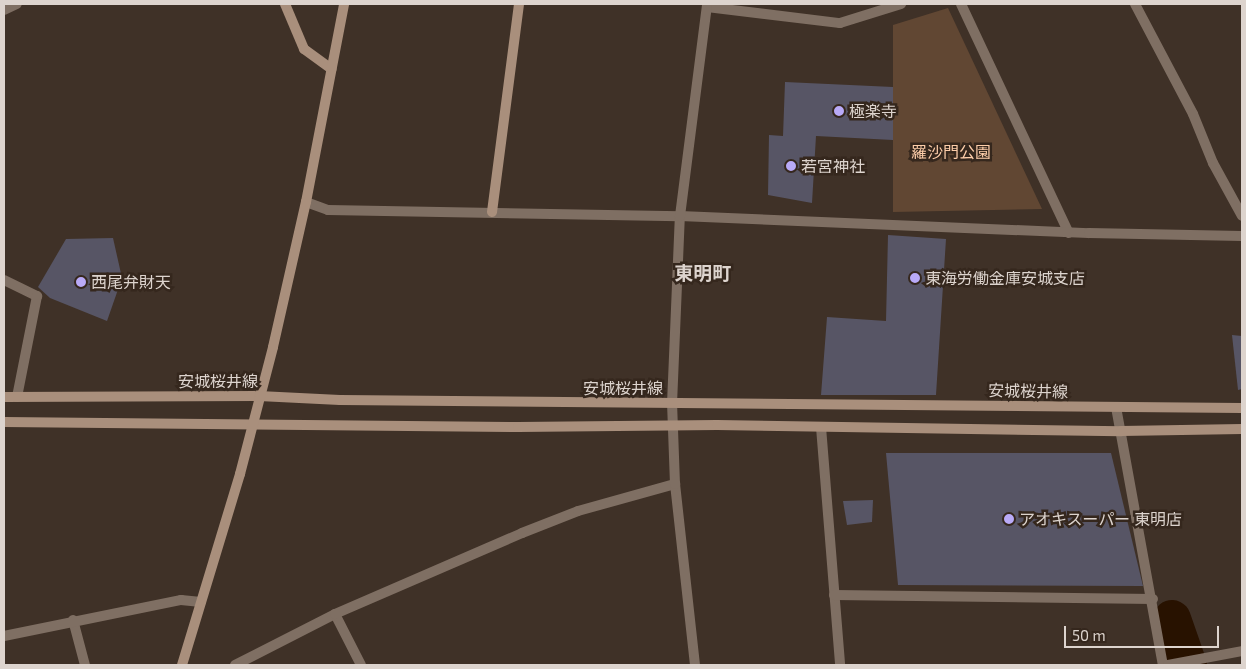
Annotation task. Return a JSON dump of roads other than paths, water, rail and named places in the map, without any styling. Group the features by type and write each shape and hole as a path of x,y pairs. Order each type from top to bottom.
{"main road":[{"path":"285,4 304,49 332,69"},
{"path":"182,665 253,424 306,202 344,4"},
{"path":"492,212 519,4"},
{"name":"安城桜井線","path":"4,397 259,396 340,400 1242,408"},
{"path":"4,422 518,428 672,425 1121,432 1242,429"}],"street":[{"path":"4,10 17,4"},
{"path":"696,665 675,484 672,404 680,216 707,5 840,22 901,4"},
{"path":"961,4 1069,233"},
{"path":"1135,4 1189,107 1213,163 1242,216"},
{"path":"306,202 328,210 680,216 1069,233 1242,236"},
{"path":"4,280 37,296 17,397"},
{"path":"1116,407 1153,599 1163,665"},
{"path":"821,428 840,665"},
{"path":"235,665 335,614 530,530 578,512 675,484"},
{"path":"834,595 1153,599"},
{"path":"4,636 73,620 181,600 201,602"},
{"path":"335,614 361,665"},
{"path":"73,620 85,665"},
{"path":"1168,665 1242,651"}],"waterway":[{"path":"1172,619 1188,665"}],"place":[{"name":"極楽寺","path":"839,111"},
{"name":"若宮神社","path":"791,166"},
{"name":"東海労働金庫安城支店","path":"915,278"},
{"name":"西尾弁財天","path":"81,282"},
{"name":"アオキスーパー 東明店","path":"1009,519"}],"district":[{"name":"東明町","path":"703,273"}],"park label":[{"name":"羅沙門公園","path":"951,152"}]}
